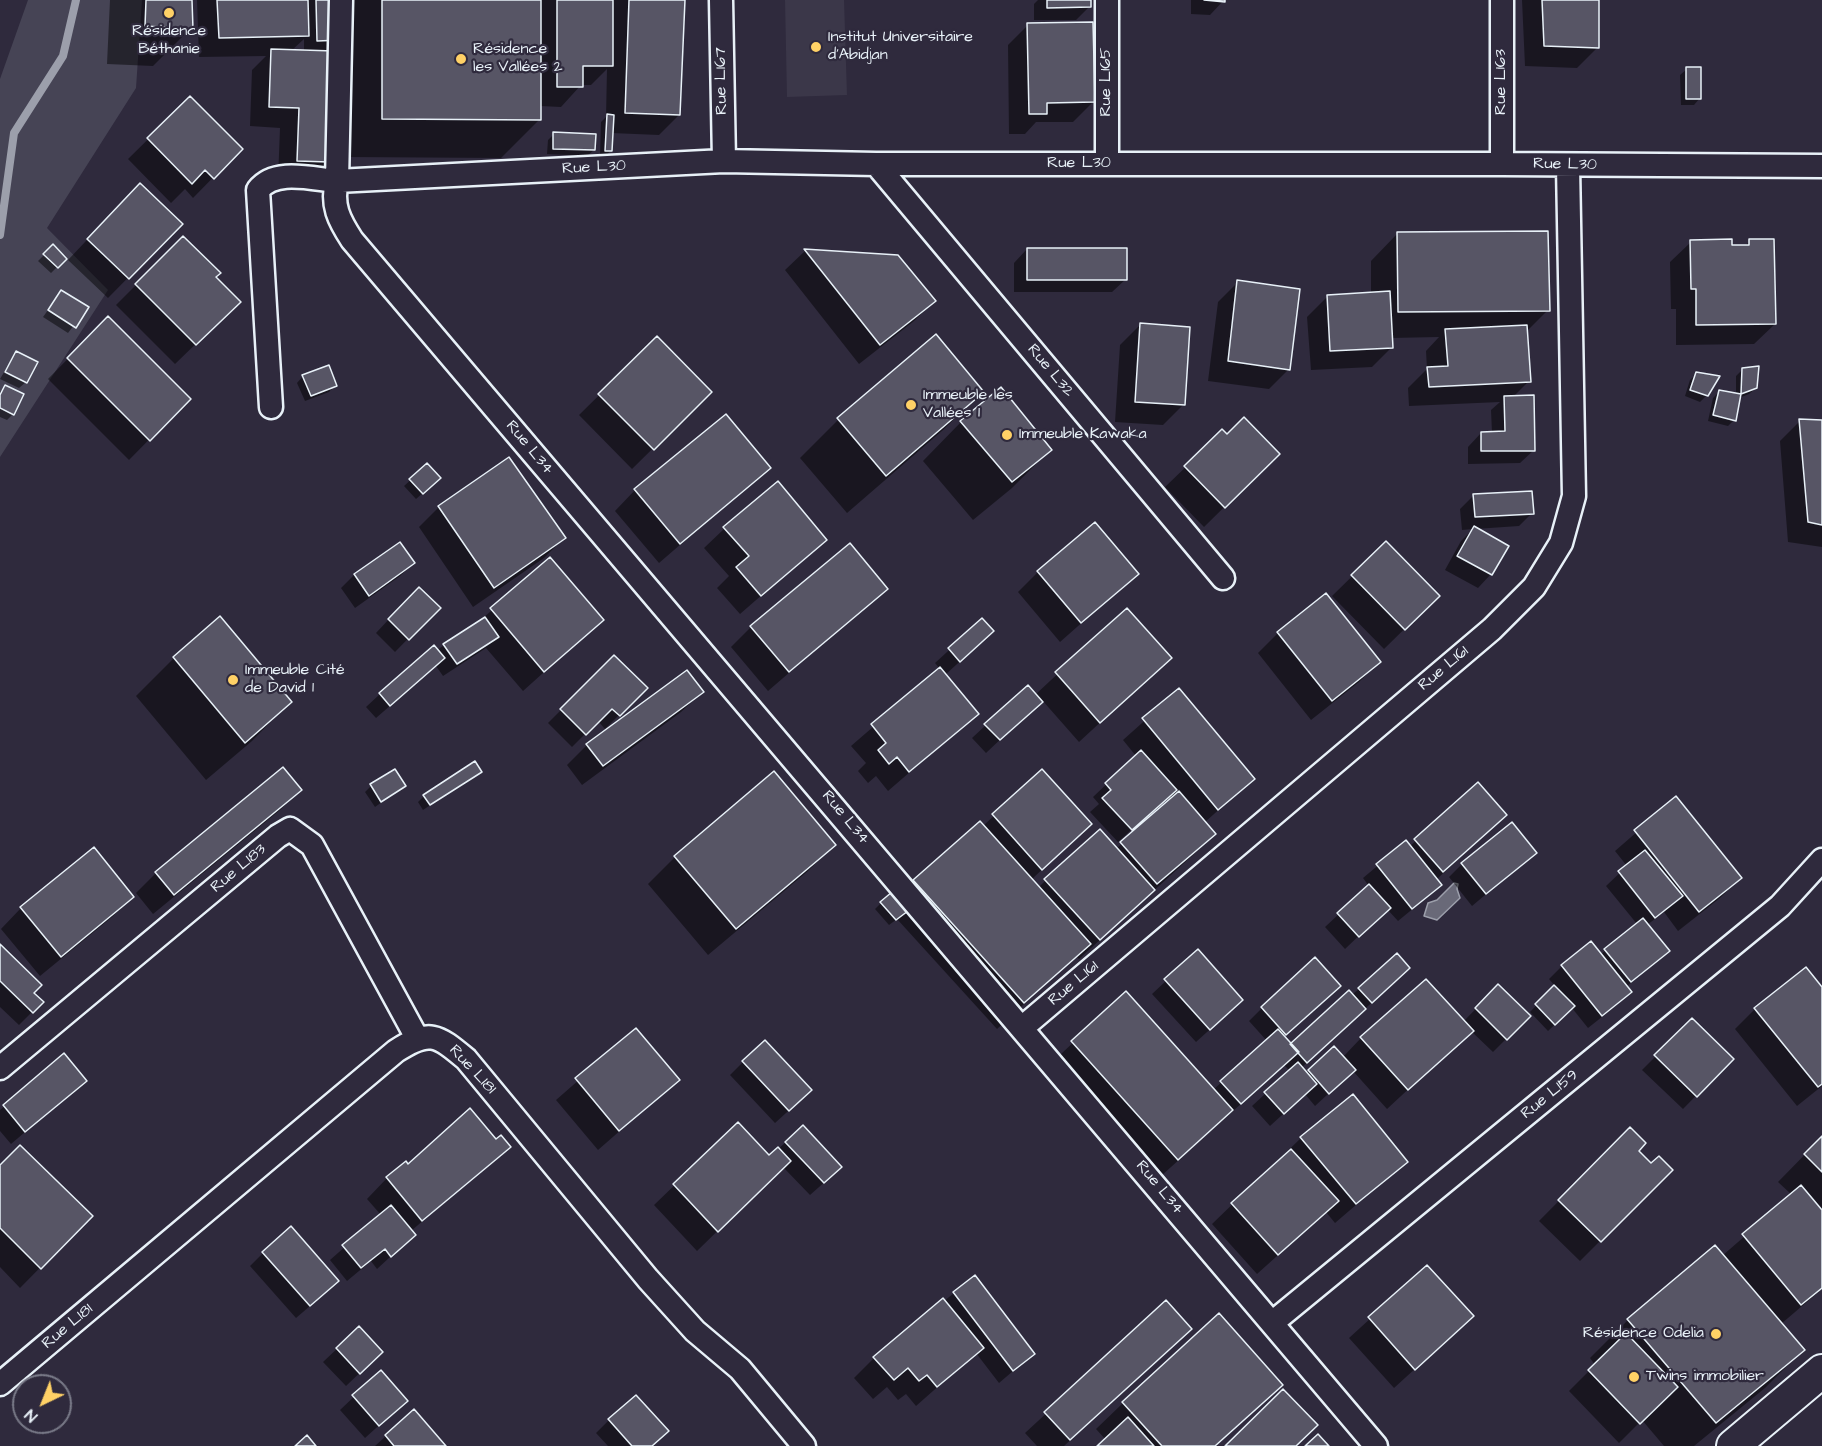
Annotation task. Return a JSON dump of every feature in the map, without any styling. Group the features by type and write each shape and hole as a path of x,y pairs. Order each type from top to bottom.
{"street":[{"name":"Rue L34","path":"340,0 337,181 333,198 339,220 352,240 1023,1026 1376,1446"},
{"name":"Rue L167","path":"721,0 724,161"},
{"name":"Rue L165","path":"1107,0 1107,164"},
{"name":"Rue L163","path":"1502,0 1502,164"},
{"name":"Rue L30","path":"271,407 258,190 265,181 277,177 337,181 724,161 876,164 1822,166"},
{"name":"Rue L32","path":"876,164 1224,578"},
{"name":"Rue L161","path":"1023,1026 1492,629 1534,587 1561,543 1574,496 1568,166"},
{"name":"Rue L183","path":"0,1068 278,836 290,829 312,845 417,1038"},
{"name":"Rue L159","path":"1272,1323 1780,906 1822,860"},
{"name":"Rue L181","path":"0,1384 396,1051 417,1038 441,1038 466,1059 648,1279 694,1331 740,1369 804,1446"},
{"path":"1733,1446 1822,1371"}],"shaded area":[{"path":"28,0 142,0 136,88 47,228 108,290 0,457 0,79"},
{"name":"Institut Universitaire d'Abidjan","path":"785,0 844,0 847,95 787,97"}],"water":[{"path":"1454,883 1458,884 1460,898 1437,920 1424,916 1428,903 1437,900"}],"building":[{"name":"Résidence Béthanie","path":"146,0 192,0 193,29 145,26"},
{"path":"217,0 308,0 309,36 219,38"},
{"path":"316,0 340,0 342,40 317,41"},
{"name":"Résidence les Vallées 2","path":"382,0 541,0 541,120 382,119"},
{"path":"557,0 613,0 613,66 583,66 583,87 557,87"},
{"path":"629,0 685,0 680,115 625,113"},
{"path":"1047,0 1091,0 1091,7 1047,8"},
{"path":"1542,0 1599,0 1599,48 1544,46"},
{"path":"1093,22 1095,102 1047,103 1047,114 1029,114 1027,23"},
{"path":"271,49 334,51 329,162 297,161 299,108 269,107"},
{"path":"1686,67 1701,67 1701,99 1686,99"},
{"path":"190,96 243,149 214,179 205,170 192,184 147,138"},
{"path":"607,114 614,115 612,151 605,151"},
{"path":"553,132 596,134 595,150 553,149"},
{"path":"140,183 183,224 129,279 87,239"},
{"path":"1548,231 1550,311 1398,312 1397,232"},
{"path":"183,236 221,273 216,277 241,302 196,345 135,284"},
{"path":"1732,239 1732,245 1749,245 1749,239 1774,239 1776,324 1696,325 1696,289 1691,289 1690,240"},
{"path":"53,244 67,259 58,268 43,254"},
{"path":"1027,248 1127,248 1127,280 1027,280"},
{"path":"804,249 898,255 936,301 880,345"},
{"path":"1237,280 1300,289 1290,370 1228,361"},
{"path":"61,290 89,307 76,328 48,310"},
{"path":"1390,291 1393,348 1330,351 1327,295"},
{"path":"108,316 191,399 150,441 67,358"},
{"path":"1140,323 1190,327 1185,405 1135,402"},
{"path":"1527,325 1531,382 1429,387 1427,367 1448,366 1445,329"},
{"name":"Immeuble les Vallées 1","path":"936,334 984,392 886,476 837,418"},
{"path":"657,336 712,392 654,450 598,394"},
{"path":"16,351 38,362 27,383 5,372"},
{"path":"329,365 337,386 311,396 302,375"},
{"path":"1759,366 1757,388 1741,394 1742,368"},
{"path":"1696,372 1720,376 1708,396 1690,390"},
{"path":"5,385 24,394 14,415 0,408 0,395"},
{"name":"Immeuble Kawaka","path":"1001,387 1052,450 1012,482 960,421"},
{"path":"1719,390 1741,394 1736,421 1713,415"},
{"path":"1534,395 1535,451 1481,451 1481,432 1505,431 1504,396"},
{"path":"726,414 771,468 680,544 634,489"},
{"path":"1244,417 1280,454 1225,508 1184,466 1222,429 1227,434"},
{"path":"1799,419 1822,420 1822,525 1808,522"},
{"path":"509,457 566,538 494,588 438,506"},
{"path":"427,463 441,478 423,494 409,479"},
{"path":"778,481 827,540 761,596 736,567 749,556 723,527"},
{"path":"1532,491 1534,514 1475,517 1473,494"},
{"path":"1095,522 1139,574 1081,623 1037,571"},
{"path":"1474,526 1509,546 1492,575 1457,556"},
{"path":"1386,541 1440,596 1405,630 1351,575"},
{"path":"400,542 415,563 369,596 354,574"},
{"path":"850,543 888,589 789,672 750,626"},
{"path":"550,557 604,620 544,672 490,608"},
{"path":"419,587 441,608 409,640 388,619"},
{"path":"1326,593 1381,662 1332,701 1277,632"},
{"path":"1127,608 1172,658 1100,723 1055,672"},
{"name":"Immeuble Cité de David 1","path":"220,616 292,702 245,743 173,657"},
{"path":"485,617 499,637 457,664 443,644"},
{"path":"982,618 994,631 960,662 948,648"},
{"path":"434,645 445,658 390,706 379,693"},
{"path":"614,655 648,688 620,716 612,709 586,735 560,709"},
{"path":"940,667 979,714 909,772 897,757 889,764 878,750 886,743 871,724"},
{"path":"687,670 704,692 603,766 586,744"},
{"path":"1028,685 1043,702 1000,740 984,724"},
{"path":"1179,688 1255,779 1218,810 1142,718"},
{"path":"1141,750 1177,790 1132,830 1102,798 1111,790 1105,783"},
{"path":"475,761 482,772 430,805 423,795"},
{"path":"283,767 302,790 174,895 155,872"},
{"path":"395,769 406,786 381,802 370,784"},
{"path":"1042,769 1092,824 1042,870 992,814"},
{"path":"774,771 836,845 736,929 674,856"},
{"path":"1478,782 1507,815 1443,872 1414,839"},
{"path":"1179,791 1216,834 1157,884 1120,842"},
{"path":"1676,796 1742,878 1699,912 1634,830"},
{"path":"980,821 1091,944 1024,1003 913,880"},
{"path":"1512,822 1537,853 1486,894 1461,863"},
{"path":"1100,829 1155,890 1100,940 1044,879"},
{"path":"1406,840 1442,885 1412,909 1376,864"},
{"path":"94,847 134,897 61,957 20,907"},
{"path":"1645,850 1683,896 1655,918 1618,871"},
{"path":"1369,884 1391,908 1359,937 1337,913"},
{"path":"892,892 908,911 896,920 880,902"},
{"path":"1643,918 1670,951 1631,982 1604,949"},
{"path":"1591,941 1632,992 1602,1016 1561,965"},
{"path":"0,944 42,985 34,993 44,1002 33,1013 0,981"},
{"path":"1198,949 1243,1000 1210,1030 1164,979"},
{"path":"1397,953 1410,968 1372,1003 1358,988"},
{"path":"1315,957 1341,986 1286,1035 1261,1007"},
{"path":"1806,967 1822,987 1822,1084 1818,1087 1754,1008"},
{"path":"1426,979 1474,1031 1408,1090 1360,1037"},
{"path":"1498,984 1531,1016 1507,1040 1475,1008"},
{"path":"1554,985 1575,1006 1555,1025 1535,1004"},
{"path":"1349,990 1366,1009 1307,1063 1290,1044"},
{"path":"1126,991 1233,1110 1178,1160 1071,1041"},
{"path":"1692,1018 1734,1059 1697,1097 1654,1055"},
{"path":"636,1028 680,1080 619,1131 575,1078"},
{"path":"1278,1029 1299,1052 1241,1104 1220,1081"},
{"path":"765,1040 812,1090 789,1111 742,1061"},
{"path":"1334,1046 1356,1070 1329,1094 1308,1070"},
{"path":"64,1053 87,1081 25,1132 3,1105"},
{"path":"1298,1062 1317,1084 1284,1114 1264,1092"},
{"path":"1353,1094 1408,1162 1356,1204 1300,1137"},
{"path":"470,1108 496,1139 501,1135 511,1147 422,1221 386,1177 406,1161 408,1164"},
{"path":"738,1122 769,1155 778,1147 791,1161 718,1232 673,1184"},
{"path":"803,1125 842,1167 824,1183 785,1142"},
{"path":"1630,1127 1646,1143 1639,1151 1651,1163 1659,1156 1673,1170 1601,1242 1558,1200"},
{"path":"1822,1136 1822,1172 1804,1154"},
{"path":"20,1145 93,1216 41,1269 0,1228 0,1165"},
{"path":"1291,1149 1339,1201 1278,1255 1231,1203"},
{"path":"1801,1185 1822,1210 1822,1288 1801,1305 1742,1234"},
{"path":"391,1205 416,1235 391,1257 385,1249 361,1268 342,1245"},
{"path":"291,1226 339,1281 310,1306 262,1252"},
{"name":"Résidence Odelia","path":"1715,1245 1805,1350 1716,1423 1627,1319"},
{"path":"1427,1265 1474,1316 1415,1370 1368,1317"},
{"path":"975,1275 1035,1354 1013,1371 953,1292"},
{"path":"943,1298 984,1348 937,1387 927,1375 919,1381 908,1368 894,1380 873,1357"},
{"path":"1166,1300 1192,1329 1070,1440 1044,1412"},
{"path":"1219,1313 1283,1385 1215,1446 1162,1446 1122,1402"},
{"path":"359,1326 383,1352 360,1374 336,1348"},
{"path":"1626,1333 1678,1387 1640,1424 1588,1370"},
{"path":"381,1370 408,1401 379,1426 352,1395"},
{"path":"1283,1389 1318,1425 1296,1446 1225,1446"},
{"path":"636,1395 669,1431 652,1446 632,1446 608,1419"},
{"path":"414,1409 446,1446 394,1446 385,1435"},
{"path":"1128,1417 1154,1446 1097,1446"},
{"path":"1318,1434 1329,1446 1305,1446"},
{"path":"307,1435 316,1446 295,1446"}],"waterway":[{"path":"0,235 14,133 63,56 76,0"}],"place":[{"name":"Résidence Béthanie","path":"169,13"},
{"name":"Institut Universitaire d'Abidjan","path":"816,47"},
{"name":"Résidence les Vallées 2","path":"461,59"},
{"name":"Immeuble les Vallées 1","path":"911,405"},
{"name":"Immeuble Kawaka","path":"1007,435"},
{"name":"Immeuble Cité de David 1","path":"233,680"},
{"name":"Résidence Odelia","path":"1716,1334"},
{"name":"Twins immobilier","path":"1634,1377"}]}
